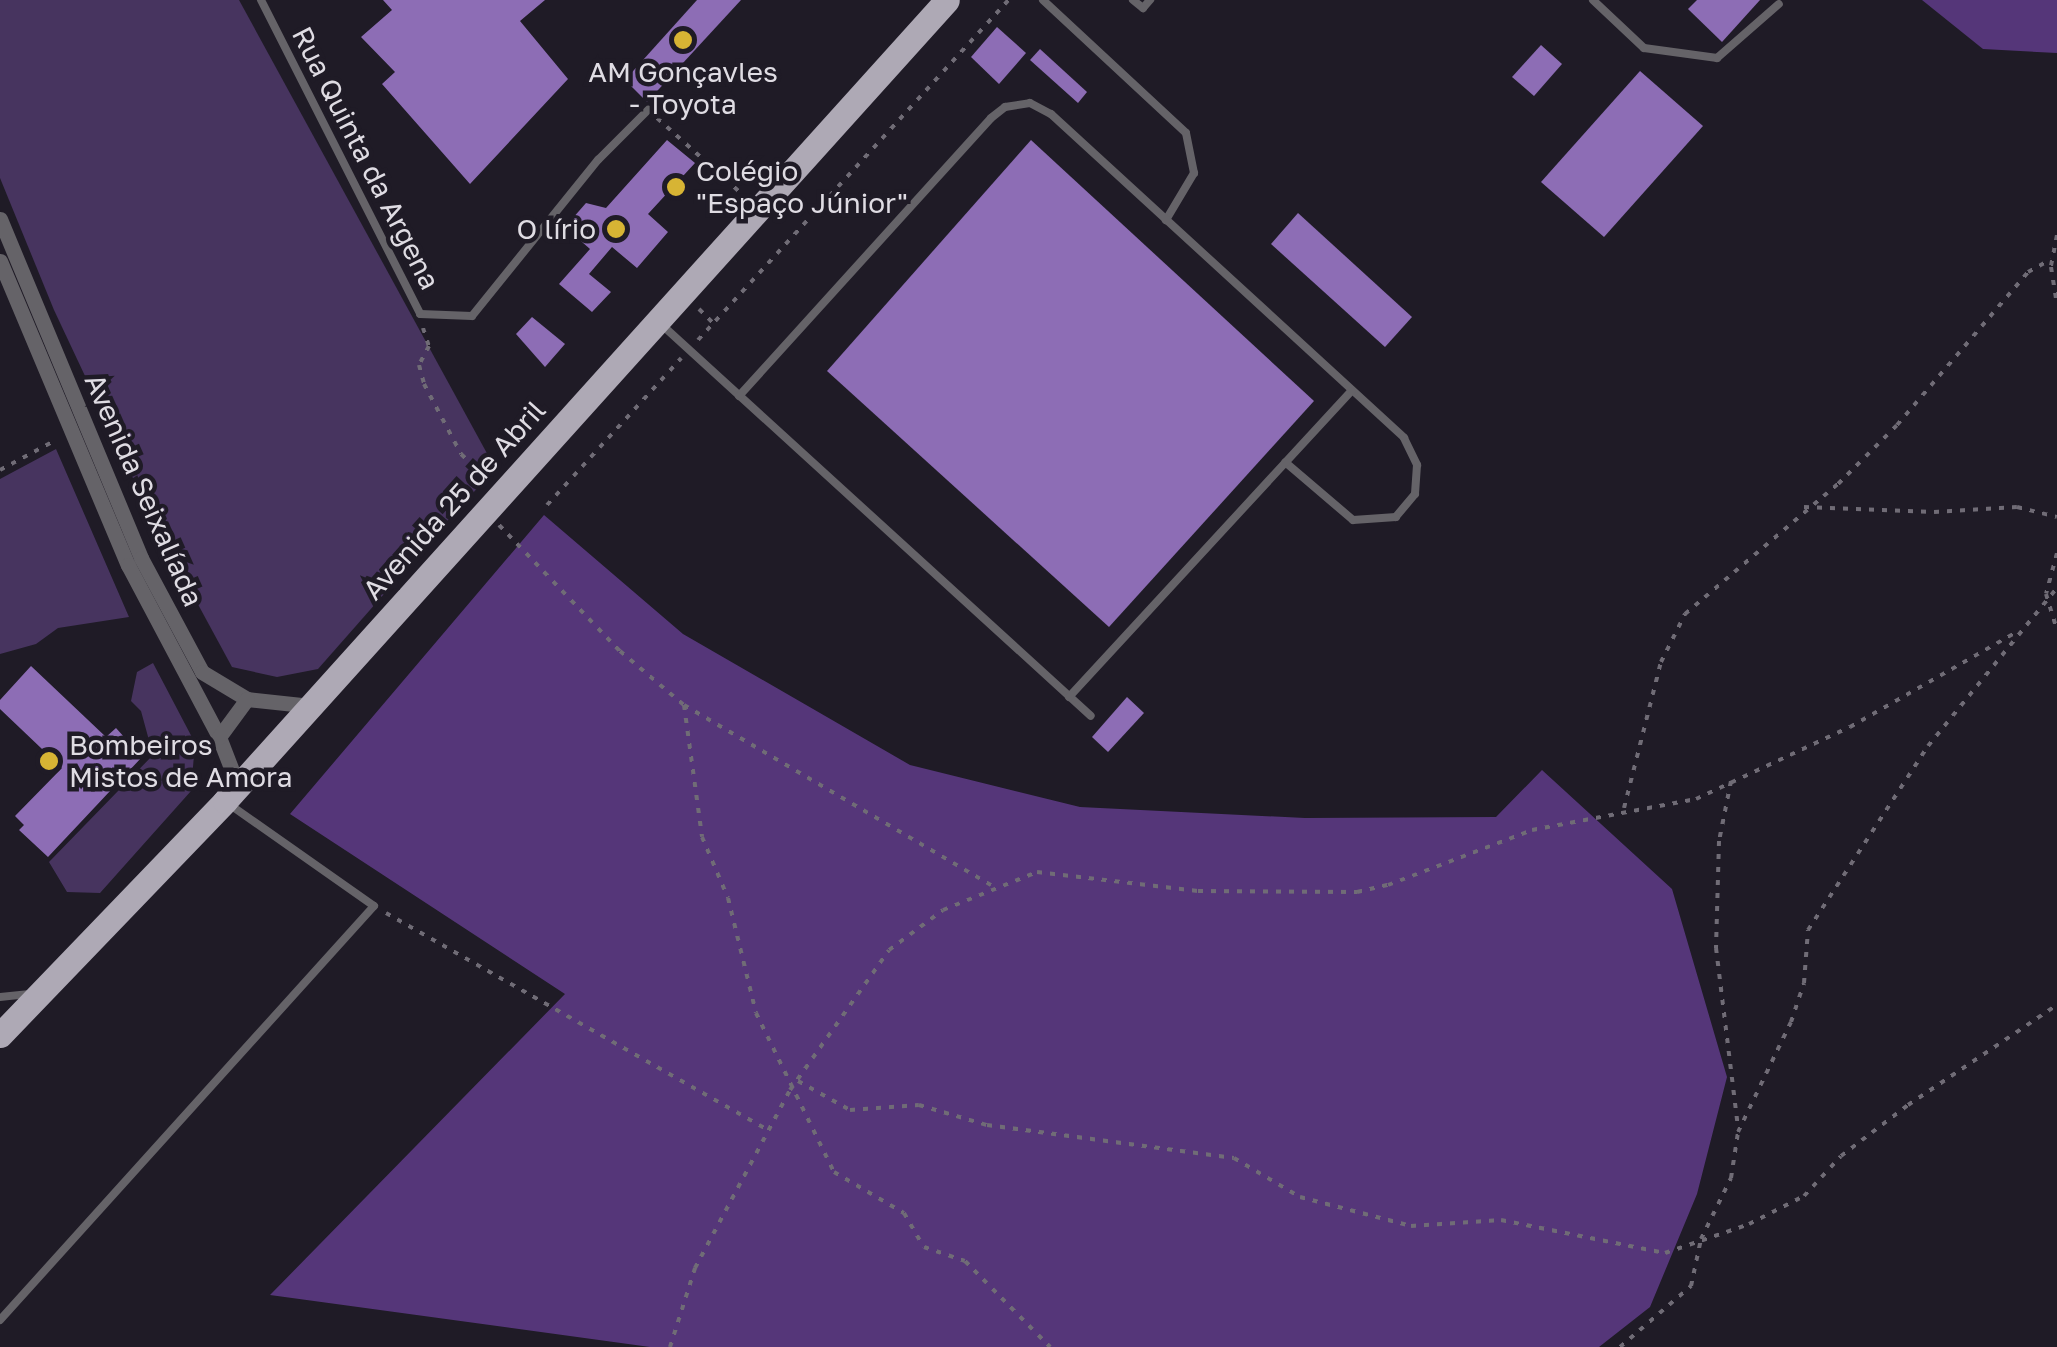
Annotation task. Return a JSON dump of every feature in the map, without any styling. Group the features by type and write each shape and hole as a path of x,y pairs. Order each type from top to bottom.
{"main road":[{"name":"Avenida 25 de Abril","path":"0,1035 311,706 656,318 947,0"}],"street":[{"name":"Avenida Seixalíada","path":"0,219 141,558 202,672 247,700 311,706"},
{"name":"Avenida Seixalíada","path":"0,261 128,565 219,736 231,793"},
{"path":"219,736 247,700"}],"lane":[{"name":"Rua Quinta da Argena","path":"262,0 420,314 472,316 598,160 648,110"},
{"path":"1043,0 1186,133 1194,173 1166,220"},
{"path":"1134,0 1143,8 1150,0"},
{"path":"1593,0 1644,48 1717,58 1779,4"},
{"path":"738,396 1005,107 1030,103 1046,110 1352,391 1412,450 1418,479 1407,507 1382,522 1353,520 1285,462"},
{"path":"656,318 1091,716"},
{"path":"1069,697 1352,391"},
{"path":"0,1320 374,906 231,793"},
{"path":"0,997 41,994"}],"path":[{"path":"547,505 1008,0"},
{"path":"648,110 757,209"},
{"path":"2057,236 2052,259 2057,304"},
{"path":"1624,808 1661,662 1685,614 1897,426 2028,272 2052,259"},
{"path":"420,314 429,346 419,364 424,384 461,454 488,480"},
{"path":"0,470 56,440"},
{"path":"1804,508 1934,512 2018,507 2057,516"},
{"path":"488,509 518,551 684,705 991,886"},
{"path":"2057,553 2046,594 2057,630"},
{"path":"1738,1132 1792,1022 1804,983 1808,930 1928,746 2014,633 2046,594 2057,588"},
{"path":"670,1347 695,1268 790,1090 889,950 943,910 991,886 1037,872 1198,890 1357,892 1430,874 1532,830 1624,808 1696,798 1850,728 2014,633"},
{"path":"684,705 702,838 728,898 756,1013 790,1090 834,1172 904,1213 924,1247 965,1260 1050,1347"},
{"path":"1620,1347 1691,1286 1700,1239 1731,1178 1738,1132 1716,948 1719,842 1731,781"},
{"path":"374,906 769,1130"},
{"path":"798,1081 850,1110 919,1105 987,1125 1234,1158 1300,1197 1411,1226 1501,1220 1665,1254 1749,1224 1804,1196 1841,1156 1908,1105 2057,1006"}],"shaded area":[{"path":"0,0 239,0 495,468 318,669 277,677 232,667 156,527 54,310 0,178"},
{"path":"1922,0 2057,0 2057,53 1983,49"},
{"path":"56,449 129,617 58,628 36,644 0,654 0,479"},
{"path":"544,515 683,634 910,765 1080,807 1305,818 1496,817 1542,770 1672,889 1727,1077 1697,1194 1650,1307 1599,1347 650,1347 270,1295 565,994 290,814"},
{"path":"153,663 195,743 191,791 100,893 67,892 49,862 153,755 141,711 131,701 137,672"}],"building":[{"path":"383,0 545,0 520,21 568,79 470,184 382,84 395,72 361,37 392,10"},
{"name":"AM Gonçavles - Toyota","path":"697,0 741,0 647,102 625,80"},
{"path":"1697,0 1760,0 1722,42 1688,9"},
{"path":"997,27 1026,53 999,84 971,57"},
{"path":"1541,45 1562,64 1534,96 1512,77"},
{"path":"1040,49 1087,92 1078,103 1030,60"},
{"path":"1640,71 1703,126 1604,237 1541,182"},
{"path":"667,140 695,163 648,214 668,232 637,268 612,247 589,274 611,292 592,312 559,284 590,249 565,227 586,203 606,208"},
{"path":"1031,140 1314,401 1109,627 827,371"},
{"path":"1298,213 1412,317 1385,347 1271,244"},
{"path":"532,317 565,344 545,367 516,334"},
{"name":"Bombeiros Mistos de Amora","path":"31,666 106,737 116,728 142,757 48,857 19,830 24,825 15,816 62,768 0,709 0,700"},
{"path":"1127,697 1144,713 1108,752 1092,737"}],"place":[{"name":"AM Gonçavles - Toyota","path":"683,40"},
{"name":"Colégio \"Espaço Júnior\"","path":"676,187"},
{"name":"O lírio","path":"616,229"},
{"name":"Bombeiros Mistos de Amora","path":"49,761"}]}
